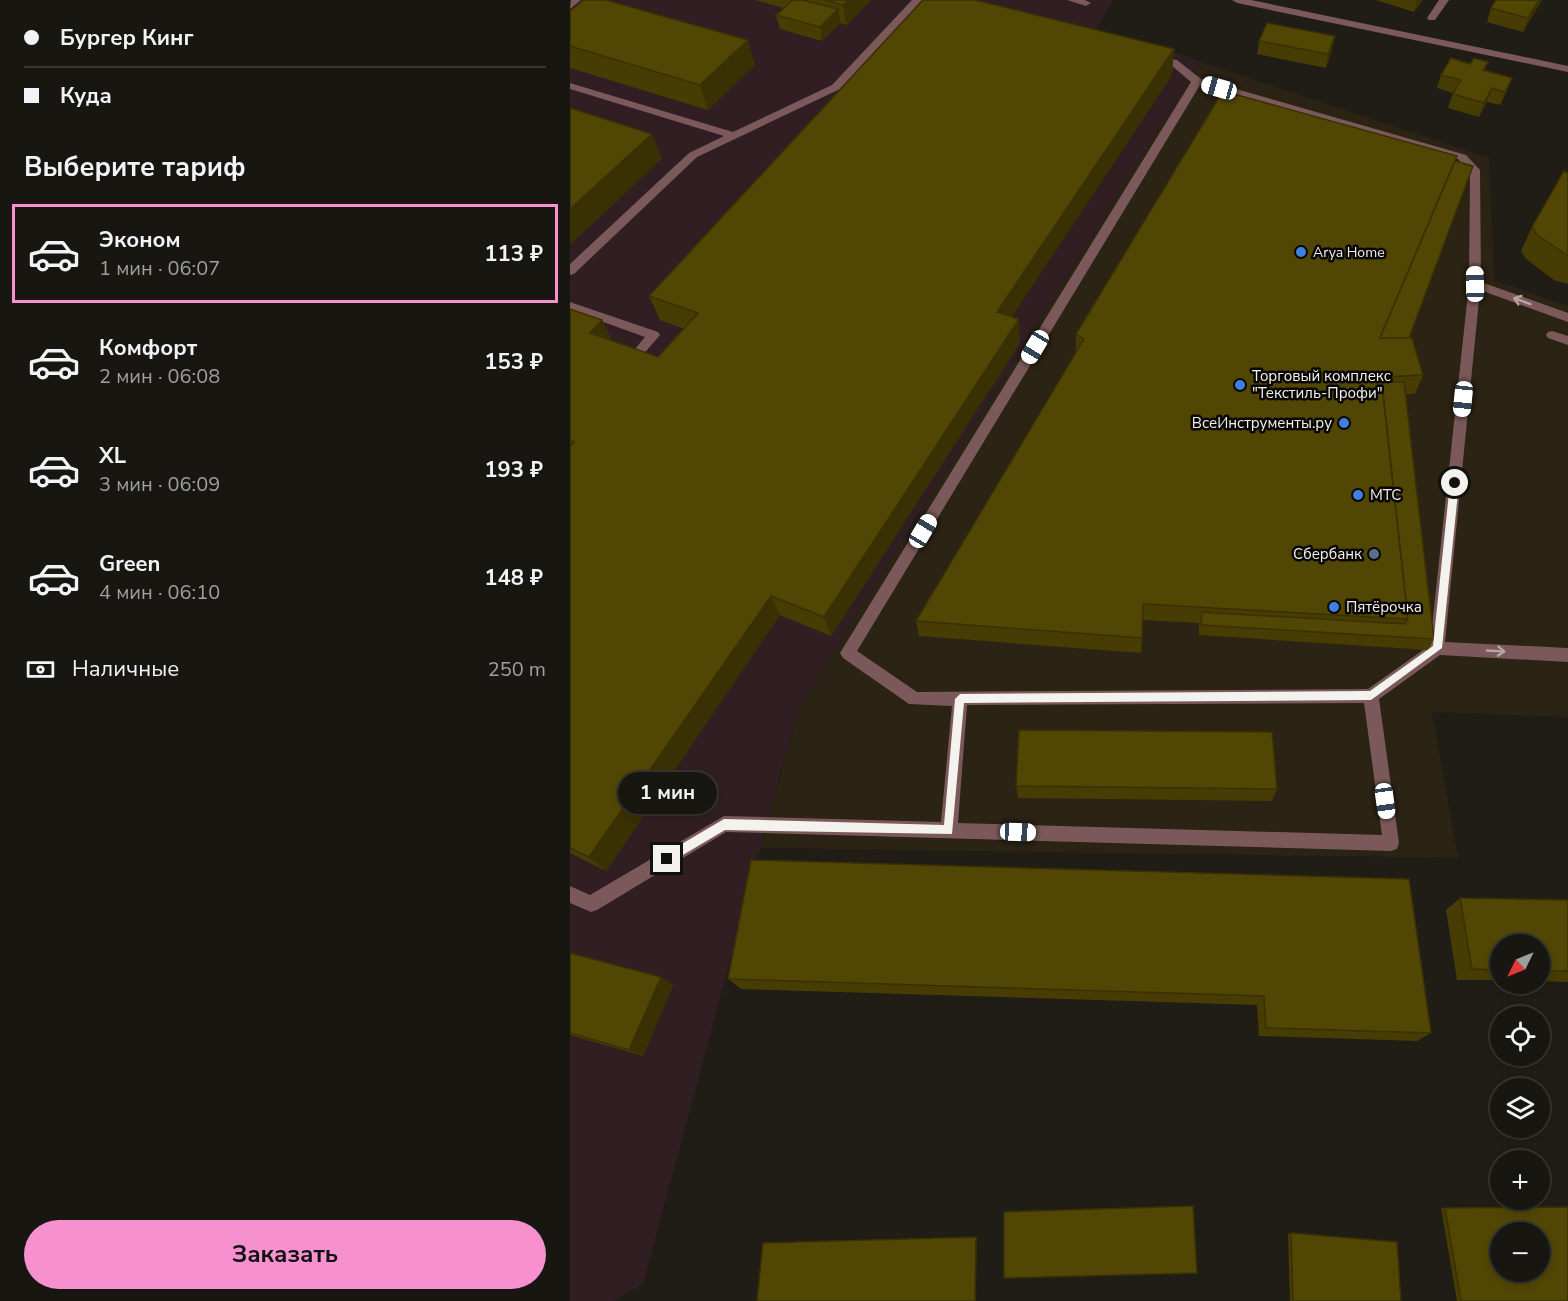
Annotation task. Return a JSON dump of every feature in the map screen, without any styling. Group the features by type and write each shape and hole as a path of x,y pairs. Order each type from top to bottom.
{"lane":[{"path":"570,6 576,0"},
{"path":"570,271 693,155 836,87 917,0"},
{"path":"1072,0 1086,3"},
{"path":"1237,0 1568,69"},
{"path":"1432,18 1444,0"},
{"path":"1139,54 1173,62 1197,81 1462,157 1476,172 1475,284 1437,648"},
{"path":"1197,81 848,653 914,699 1371,696 1437,648 1568,655"},
{"path":"570,86 733,135"},
{"path":"1475,284 1568,318"},
{"path":"570,306 654,335 637,354"},
{"path":"1552,335 1568,341"},
{"path":"570,894 591,904 724,824 1391,843 1371,696"},
{"path":"948,830 960,699"}],"shaded area":[{"path":"570,0 1113,0 1095,32 1188,56 1200,62 798,709 643,1284 614,1301 570,1301"},
{"path":"1200,62 1489,158 1494,280 1568,306 1568,717 1432,712 1458,858 761,848 798,709"}],"building":[{"path":"584,0 606,0 748,40 700,85 570,46 570,11"},
{"path":"793,0 838,9 820,27 776,15"},
{"path":"825,0 848,0 843,5"},
{"path":"923,0 975,0 1174,49 997,312 1019,319 824,617 771,596 589,857 570,848 570,447 574,442 570,441 570,309 602,320 590,333 658,357 698,313 649,296"},
{"path":"1496,0 1539,0 1528,18 1491,8"},
{"path":"1267,23 1335,36 1328,54 1259,41"},
{"path":"1451,58 1470,64 1474,58 1488,62 1483,70 1512,78 1505,92 1492,88 1484,103 1453,94 1461,80 1441,75"},
{"name":"Торговый комплекс \"Текстиль-Профи\"","path":"1223,91 1457,156 1380,338 1412,338 1423,375 1381,377 1408,619 1143,604 1142,638 916,621 1084,339 1076,334"},
{"path":"570,108 652,134 570,209"},
{"path":"1455,161 1473,166 1409,338 1380,338"},
{"path":"1564,171 1568,173 1568,256 1537,235 1532,227"},
{"path":"1382,382 1404,382 1434,639 1201,625 1202,612 1405,624 1408,619"},
{"path":"1019,730 1272,732 1277,789 1016,786"},
{"path":"751,860 1409,879 1431,1033 1266,1028 1264,996 728,979"},
{"path":"1460,898 1568,900 1568,971 1550,971 1550,934 1490,934 1490,970 1472,969"},
{"path":"570,953 661,977 629,1050 570,1033"},
{"path":"1193,1206 1197,1273 1004,1278 1004,1212"},
{"path":"1550,1207 1568,1207 1568,1301 1461,1301 1445,1208 1550,1210"},
{"path":"1291,1233 1397,1242 1401,1301 1293,1301"},
{"path":"976,1237 975,1301 757,1301 763,1243"}],"place":[{"name":"Arya Home","path":"1301,252"},
{"name":"Торговый комплекс \"Текстиль-Профи\"","path":"1240,385"},
{"name":"ВсеИнструменты.ру","path":"1344,423"},
{"name":"МТС","path":"1358,495"},
{"name":"Сбербанк","path":"1374,554"},
{"name":"Пятёрочка","path":"1334,607"}],"route":[{"path":"667,859 724,824 948,830 960,699 1371,696 1437,648 1455,483"}]}
